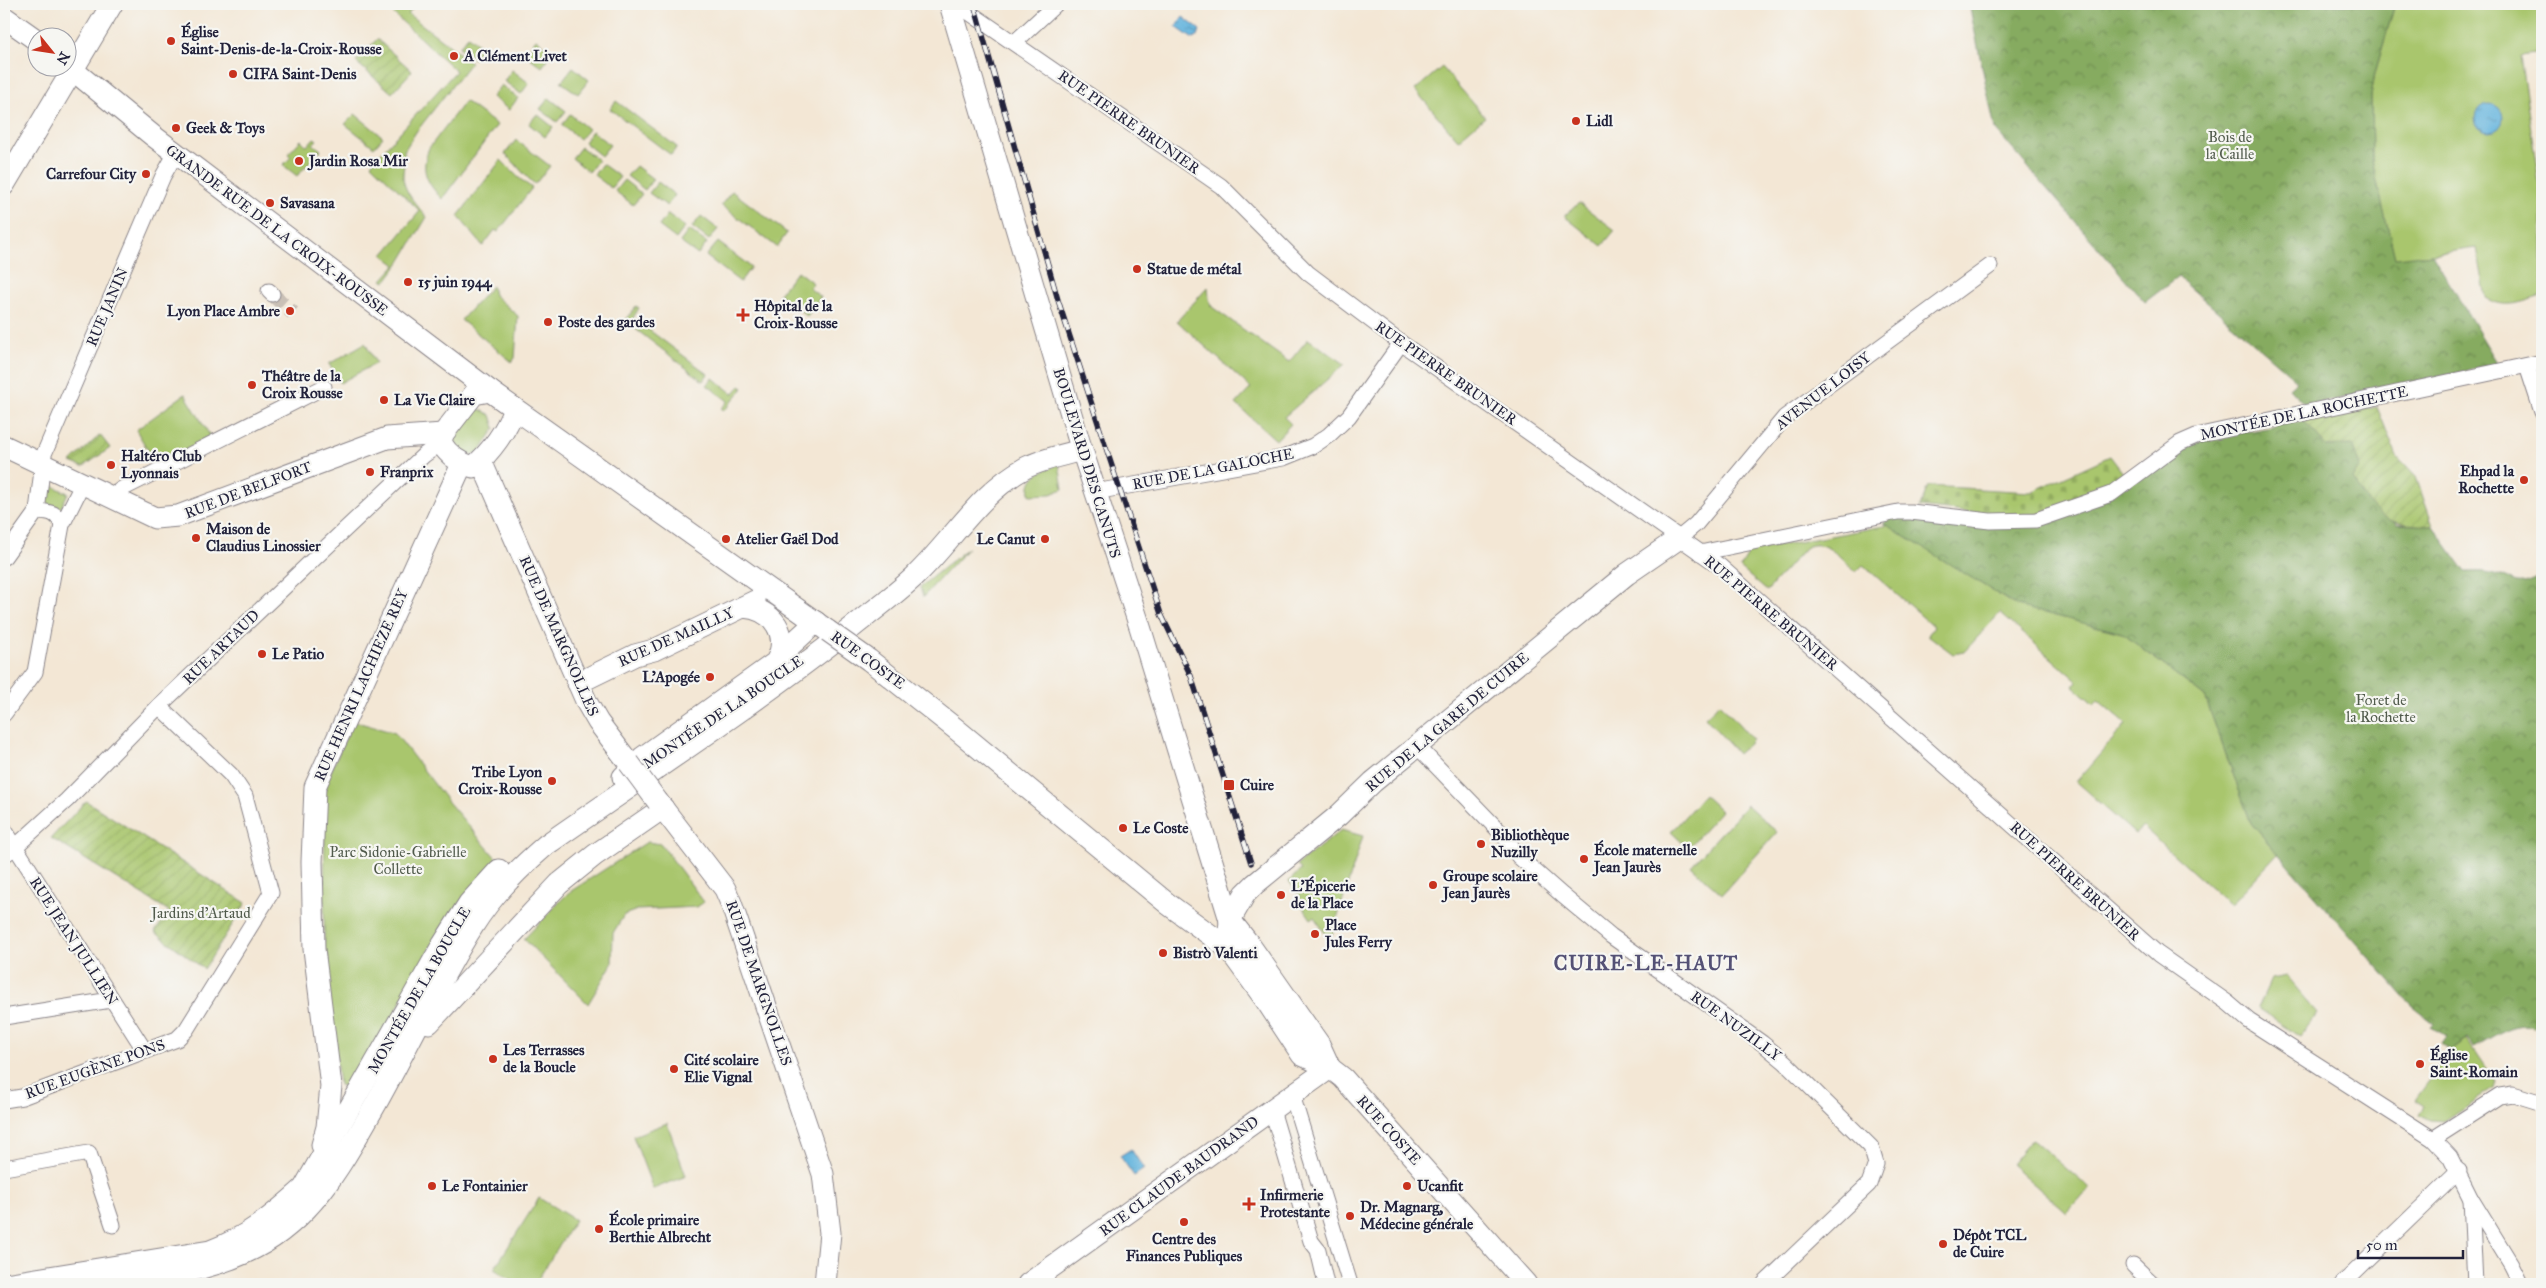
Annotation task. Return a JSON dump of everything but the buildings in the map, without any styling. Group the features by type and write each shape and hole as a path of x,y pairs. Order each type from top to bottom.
{"street":[{"path":"78,56 112,4"},
{"name":"BOULEVARD DES CANUTS","path":"950,4 1082,450 1143,636 1230,920"},
{"name":"RUE PIERRE BRUNIER","path":"957,4 1015,42 1221,186 1308,273 1401,343 1729,574 2158,954 2228,1003 2249,1021 2433,1139 2450,1157 2459,1171 2471,1199 2511,1264 2521,1284"},
{"path":"1015,42 1056,4"},
{"path":"4,17 28,34"},
{"name":"GRANDE RUE DE LA CROIX-ROUSSE","path":"78,74 176,153 514,408"},
{"path":"4,185 64,78"},
{"name":"RUE JANIN","path":"37,511 42,463 159,185 176,153"},
{"name":"AVENUE LOISY","path":"1678,539 1696,524 1785,417 1990,266"},
{"name":"RUE DE LA GALOCHE","path":"1096,492 1283,458 1313,446 1329,435 1349,416 1401,343"},
{"name":"MONTÉE DE LA ROCHETTE","path":"1700,553 1898,512 1990,521 2036,520 2111,494 2180,443 2196,436 2542,362"},
{"path":"2527,366 2542,412"},
{"path":"120,490 324,387"},
{"path":"471,462 447,452 442,438 474,394 490,391"},
{"name":"RUE HENRI LACHIEZE REY","path":"284,1206 302,1181 322,1144 331,1086 314,949 312,862 315,787 471,462 510,421 514,408"},
{"name":"RUE COSTE","path":"514,408 869,660 956,729 1168,904 1228,948 1302,1055 1330,1068 1344,1078 1526,1284"},
{"name":"RUE DE BELFORT","path":"4,446 42,463 82,485 155,518 178,516 387,438 442,438"},
{"name":"RUE ARTAUD","path":"9,852 67,800 159,706 442,438"},
{"name":"MONTÉE DE LA BOUCLE","path":"5,1284 210,1251 235,1242 284,1206 304,1188 443,944 469,903 500,868 534,841 796,663 946,540 1011,476 1056,456 1082,450"},
{"name":"RUE DE MARGNOLLES","path":"471,462 598,722 725,890 731,903 823,1174 830,1233 823,1279"},
{"path":"4,714 35,672 62,525 82,485"},
{"path":"4,556 37,511 53,512 59,516 62,525"},
{"name":"RUE DE LA GARE DE CUIRE","path":"1230,920 1245,894 1255,884 1417,746 1627,574 1678,539"},
{"name":"MONTÉE DE LA BOUCLE","path":"106,1284 210,1266 251,1250 277,1234 317,1199 335,1176 403,1057 473,925 499,891 520,868 554,840 797,670 916,576 946,540"},
{"name":"RUE DE MAILLY","path":"578,683 634,655 654,650 743,607 767,595 771,589"},
{"path":"743,607 761,610 768,614 777,624 782,638 779,656"},
{"path":"610,789 643,757 770,668 779,656 822,627"},
{"name":"RUE EUGÈNE PONS","path":"4,1100 22,1097 177,1039 186,1030 272,893 245,796 230,774 159,706"},
{"name":"RUE NUZILLY","path":"1417,746 1505,837 1519,857 1611,936 1762,1043 1785,1062 1870,1147 1876,1164 1869,1184 1764,1284"},
{"path":"403,1057 442,1008 559,884 661,805"},
{"name":"RUE JEAN JULLIEN","path":"4,829 9,852 145,1052"},
{"path":"1207,931 1230,920 1228,948"},
{"name":"RUE COSTE","path":"1230,920 1319,1044 1330,1068"},
{"path":"4,1017 111,1000"},
{"name":"RUE CLAUDE BAUDRAND","path":"1028,1284 1330,1068"},
{"path":"2433,1139 2500,1096 2513,1094 2542,1103"},
{"path":"1292,1095 1350,1284"},
{"path":"1272,1110 1312,1241 1318,1250 1326,1284"},
{"path":"4,1168 89,1153 113,1224"},
{"path":"2342,1284 2459,1171"},
{"name":"RUE PIERRE BRUNIER","path":"2471,1199 2470,1213 2475,1284"},
{"path":"2133,1265 2153,1284"}],"green space":[{"path":"383,4 392,4 402,10 409,4 417,4 408,14 471,62 416,132 404,151 403,176 405,187 427,217 400,262 385,282 382,280 396,265 383,255 420,211 371,164 456,71"},
{"name":"Bois de la Caille","path":"1969,4 2395,4 2375,73 2371,96 2372,161 2395,258 2432,254 2498,364 2306,406 2289,388 2297,381 2178,277 2145,302 1995,129"},
{"path":"2395,4 2542,4 2542,53 2520,56 2542,204 2542,296 2514,304 2500,304 2486,298 2477,248 2395,259 2372,161 2371,96 2375,73"},
{"path":"468,36 478,44 478,54 474,59 459,47"},
{"path":"377,39 412,71 392,93 356,62"},
{"path":"536,39 553,52 542,67 525,54"},
{"path":"573,67 589,80 578,94 561,82"},
{"path":"1442,67 1485,117 1458,140 1415,90"},
{"path":"512,70 529,83 521,94 504,81"},
{"path":"501,85 518,98 509,110 492,97"},
{"path":"549,98 566,111 557,122 540,109"},
{"path":"465,101 497,125 442,199 428,181 425,169 426,156 429,148"},
{"path":"616,101 677,147 671,155 610,109"},
{"path":"355,114 383,137 374,147 345,124"},
{"path":"537,114 553,127 545,137 529,124"},
{"path":"570,114 588,129 580,139 562,125"},
{"path":"592,131 610,145 601,156 584,142"},
{"name":"Jardin Rosa Mir","path":"314,138 317,140 313,144 321,150 297,176 283,165 291,157 288,154 301,140 307,146"},
{"path":"516,140 550,166 535,184 505,154"},
{"path":"581,147 598,160 589,172 572,158"},
{"path":"501,160 532,188 498,232 495,230 483,246 458,216"},
{"path":"602,164 620,177 611,188 594,175"},
{"path":"636,166 653,179 645,190 627,176"},
{"path":"624,180 642,194 633,205 615,191"},
{"path":"658,182 675,195 667,206 649,193"},
{"path":"732,191 787,233 777,247 721,205"},
{"path":"1579,203 1615,230 1602,246 1564,216"},
{"path":"668,214 685,227 676,239 659,226"},
{"path":"701,216 718,229 709,240 692,227"},
{"path":"689,230 707,243 698,255 680,242"},
{"path":"718,242 751,267 740,282 706,256"},
{"path":"797,271 813,283 809,288 821,297 807,316 779,294"},
{"path":"492,286 494,295 518,316 515,358 512,362 461,320"},
{"path":"1208,287 1212,307 1289,362 1308,339 1345,364 1284,417 1291,424 1276,440 1236,404 1251,388 1177,321"},
{"path":"636,306 639,308 633,318 708,374 703,381 629,324 621,332 619,330"},
{"path":"365,343 376,363 340,383 329,364"},
{"path":"713,378 733,394 740,386 743,388 725,410 721,409 728,401 707,385"},
{"path":"185,394 212,439 158,467 136,430"},
{"path":"2377,407 2397,457 2416,477 2433,526 2392,521 2377,512 2352,479 2360,466 2352,445 2326,446 2304,421"},
{"path":"479,409 491,415 495,428 480,452 468,456 453,445 453,437 473,410"},
{"name":"Foret de la Rochette","path":"2304,421 2326,446 2352,445 2360,466 2396,524 2433,526 2466,572 2487,572 2519,583 2525,583 2542,575 2542,1029 2524,1025 2515,1027 2498,1033 2474,1047 2468,1039 2451,1051 2441,1043 2446,1036 2431,1027 2434,1023 2412,1006 2251,823 2205,697 2122,633 2017,606 1883,523 1892,517 2040,526 2181,449 2208,439"},
{"path":"100,435 110,448 83,467 71,462"},
{"path":"2110,456 2126,477 2109,489 2036,515 2002,516 1920,507 1928,486 2031,492"},
{"path":"1059,464 1063,489 1051,494 1030,495 1031,482 1037,474"},
{"path":"48,484 68,493 61,508 47,504"},
{"path":"1889,525 2013,604 2122,633 2205,697 2251,823 2278,854 2230,905 2143,827 2135,834 2076,782 2126,724 2098,700 2094,704 2073,686 2077,681 2000,613 1964,652 1953,654 1928,635 1934,627 1863,565 1856,572 1826,547 1812,545 1805,548 1767,591 1740,568 1750,551"},
{"path":"968,548 923,597 920,587"},
{"path":"1720,703 1753,740 1738,754 1705,717"},
{"name":"Parc Sidonie-Gabrielle Collette","path":"353,721 395,733 449,803 497,859 446,920 353,1088 339,1085 324,952 325,785"},
{"path":"1704,795 1721,811 1688,848 1671,832"},
{"name":"Jardins d'Artaud","path":"86,801 246,903 204,969 155,932 169,911 51,838"},
{"path":"1747,805 1777,832 1722,894 1691,866"},
{"path":"1341,830 1363,836 1332,935 1325,933 1314,917 1311,919 1298,900 1300,897 1289,881 1301,870 1297,865"},
{"path":"647,842 661,844 704,902 697,907 637,910 624,915 613,933 612,964 588,1004 524,939 568,893"},
{"path":"2286,976 2318,1013 2300,1036 2258,1008 2271,979"},
{"path":"2467,1040 2495,1082 2493,1089 2444,1121 2431,1120 2419,1114 2424,1106 2415,1100 2451,1051"},
{"path":"667,1123 686,1176 653,1189 633,1136"},
{"path":"2032,1139 2089,1188 2067,1213 2011,1164"},
{"path":"539,1198 575,1220 535,1284 518,1284 494,1269"}],"water":[{"path":"1183,17 1200,30 1198,36 1193,39 1176,27"},
{"path":"2489,104 2499,108 2503,118 2499,128 2489,132 2479,128 2475,118 2479,108"},
{"path":"1131,1149 1144,1169 1134,1176 1120,1156"}],"tunnel":[{"path":"272,294 293,313"}],"railway":[{"path":"974,4 1058,300 1161,614 1191,676 1251,863"}],"place":[{"name":"Église Saint-Denis-de-la-Croix-Rousse","path":"171,41"},
{"name":"A Clément Livet","path":"454,56"},
{"name":"CIFA Saint-Denis","path":"233,74"},
{"name":"Lidl","path":"1576,121"},
{"name":"Geek & Toys","path":"176,128"},
{"name":"Jardin Rosa Mir","path":"299,161"},
{"name":"Carrefour City","path":"146,174"},
{"name":"Savasana","path":"270,203"},
{"name":"Statue de métal","path":"1137,269"},
{"name":"15 juin 1944","path":"408,282"},
{"name":"Lyon Place Ambre","path":"290,311"},
{"name":"Hôpital de la Croix-Rousse","path":"743,315"},
{"name":"Poste des gardes","path":"548,322"},
{"name":"Théâtre de la Croix Rousse","path":"252,385"},
{"name":"La Vie Claire","path":"384,400"},
{"name":"Haltéro Club Lyonnais","path":"111,465"},
{"name":"Franprix","path":"370,472"},
{"name":"Ehpad la Rochette","path":"2524,480"},
{"name":"Maison de Claudius Linossier","path":"196,538"},
{"name":"Atelier Gaël Dod","path":"726,539"},
{"name":"Le Canut","path":"1045,539"},
{"name":"Le Patio","path":"262,654"},
{"name":"L'Apogée","path":"710,677"},
{"name":"Tribe Lyon Croix-Rousse","path":"552,781"},
{"name":"Cuire","path":"1229,785"},
{"name":"Le Coste","path":"1123,828"},
{"name":"Bibliothèque Nuzilly","path":"1481,844"},
{"name":"École maternelle Jean Jaurès","path":"1584,859"},
{"name":"Groupe scolaire Jean Jaurès","path":"1433,885"},
{"name":"L'Épicerie de la Place","path":"1281,895"},
{"name":"Place Jules Ferry","path":"1315,934"},
{"name":"Bistrò Valenti","path":"1163,953"},
{"name":"Les Terrasses de la Boucle","path":"493,1059"},
{"name":"Église Saint-Romain","path":"2420,1064"},
{"name":"Cité scolaire Elie Vignal","path":"674,1069"},
{"name":"Le Fontainier","path":"432,1186"},
{"name":"Ucanfit","path":"1407,1186"},
{"name":"Infirmerie Protestante","path":"1249,1204"},
{"name":"Dr. Magnarg, Médecine générale","path":"1350,1216"},
{"name":"Centre des Finances Publiques","path":"1184,1222"},
{"name":"École primaire Berthie Albrecht","path":"599,1229"},
{"name":"Dépôt TCL de Cuire","path":"1943,1244"}],"district":[{"name":"CUIRE-LE-HAUT","path":"1646,963"}]}
